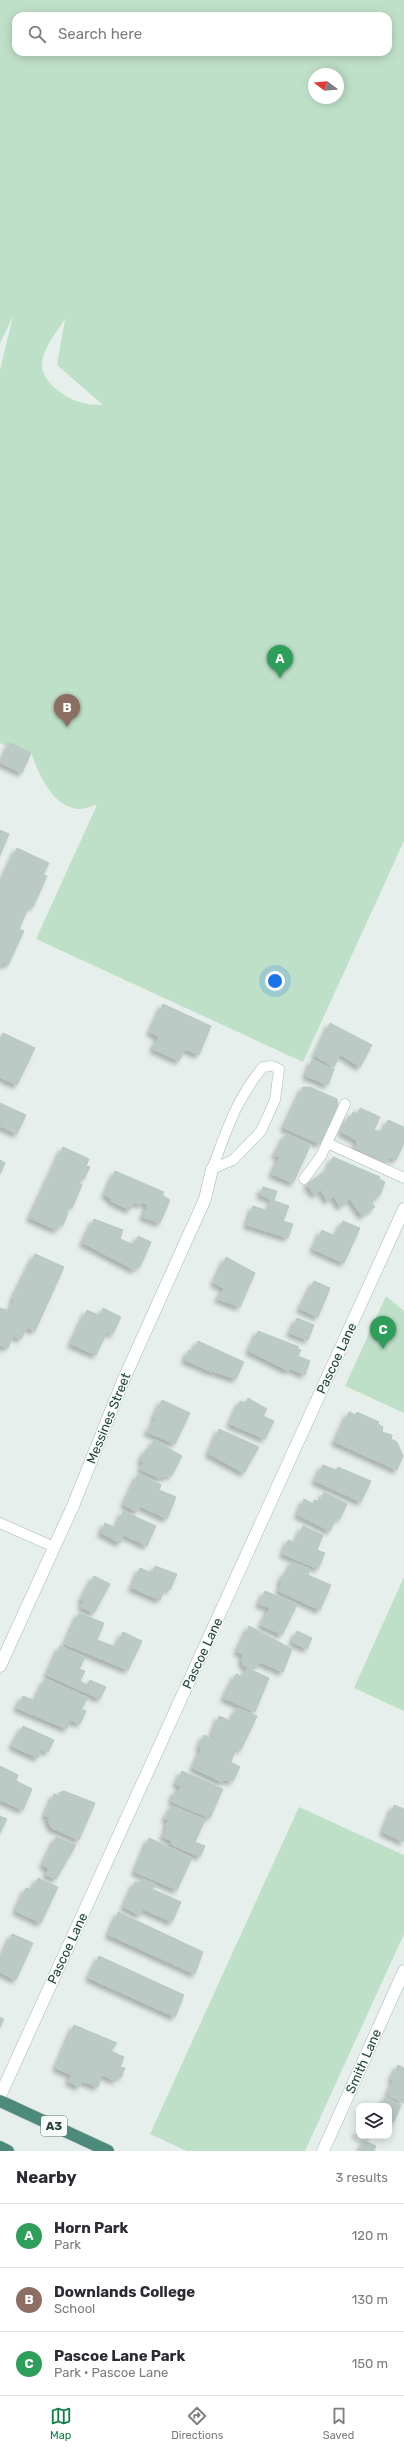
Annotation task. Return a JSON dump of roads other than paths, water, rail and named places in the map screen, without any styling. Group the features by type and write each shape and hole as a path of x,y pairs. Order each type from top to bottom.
{"highway":[{"name":"A3","path":"0,2101 108,2151"},
{"path":"0,2147 8,2151"}],"street":[{"name":"Messines Street","path":"0,1666 54,1547 123,1381 205,1199 212,1169"},
{"name":"Pascoe Lane","path":"0,2096 404,1209"},
{"name":"Smith Lane","path":"323,2151 404,1971"}],"lane":[{"path":"272,1066 279,1070 275,1100 261,1131 233,1160 212,1169 235,1109 246,1087 263,1067 272,1066"},
{"path":"304,1179 321,1156 345,1104"},
{"path":"327,1142 404,1178"},
{"path":"0,1523 54,1547"}],"place":[{"name":"Horn Park","path":"280,678"},
{"name":"Downlands College","path":"67,727"},
{"name":"Pascoe Lane Park","path":"383,1349"}]}
